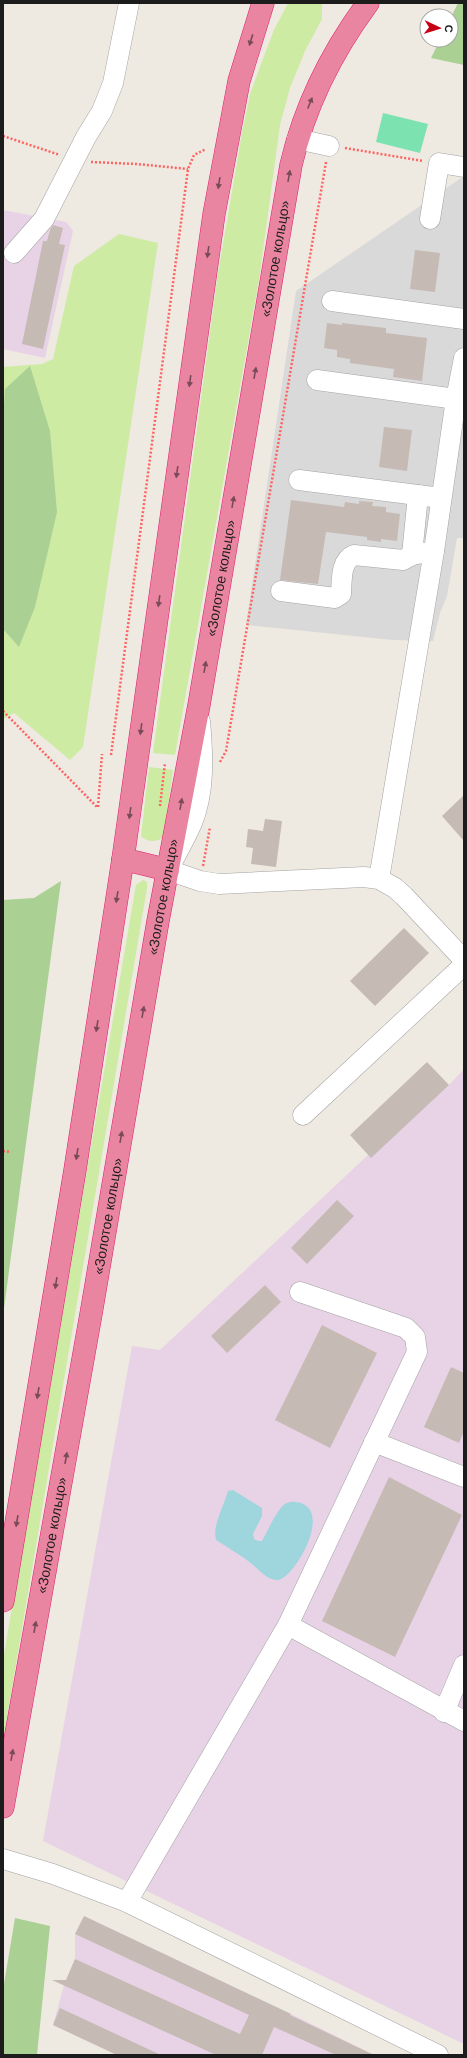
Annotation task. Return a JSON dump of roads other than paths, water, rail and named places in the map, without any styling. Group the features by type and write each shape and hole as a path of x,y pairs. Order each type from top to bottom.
{"highway":[{"path":"3,1601 76,1162 123,859 214,214 216,151 263,3"},
{"name":"«Золотое кольцо»","path":"3,1807 92,1314 168,870 199,705 289,172 297,139 314,93 334,53 368,3"},
{"path":"123,859 168,870"}],"street":[{"path":"14,253 44,219 86,137 102,111 113,82 129,3"},
{"path":"297,139 329,146"},
{"path":"430,219 439,163 464,167"},
{"path":"332,301 464,319"},
{"path":"379,879 434,551 456,399 464,359"},
{"path":"317,380 456,399"},
{"path":"299,480 441,498"},
{"path":"412,555 418,495"},
{"path":"281,591 335,598 341,594 345,563 348,558 354,556 403,560 412,555 434,551"},
{"path":"168,870 200,881 219,884 355,877 379,879 404,896 464,960"},
{"path":"303,1115 464,965"},
{"path":"127,1902 288,1625 418,1352 415,1337 406,1328 300,1292"},
{"path":"374,1442 464,1477"},
{"path":"288,1625 444,1712 464,1721"},
{"path":"444,1712 464,1665"},
{"path":"3,1859 53,1874 127,1902 438,2055"}],"water":[{"path":"233,1490 262,1508 262,1516 253,1534 254,1539 258,1541 262,1541 275,1516 285,1504 289,1502 296,1502 307,1507 312,1516 312,1529 308,1542 301,1556 285,1577 278,1580 268,1577 248,1561 216,1540 215,1534 219,1516 228,1491"}]}
